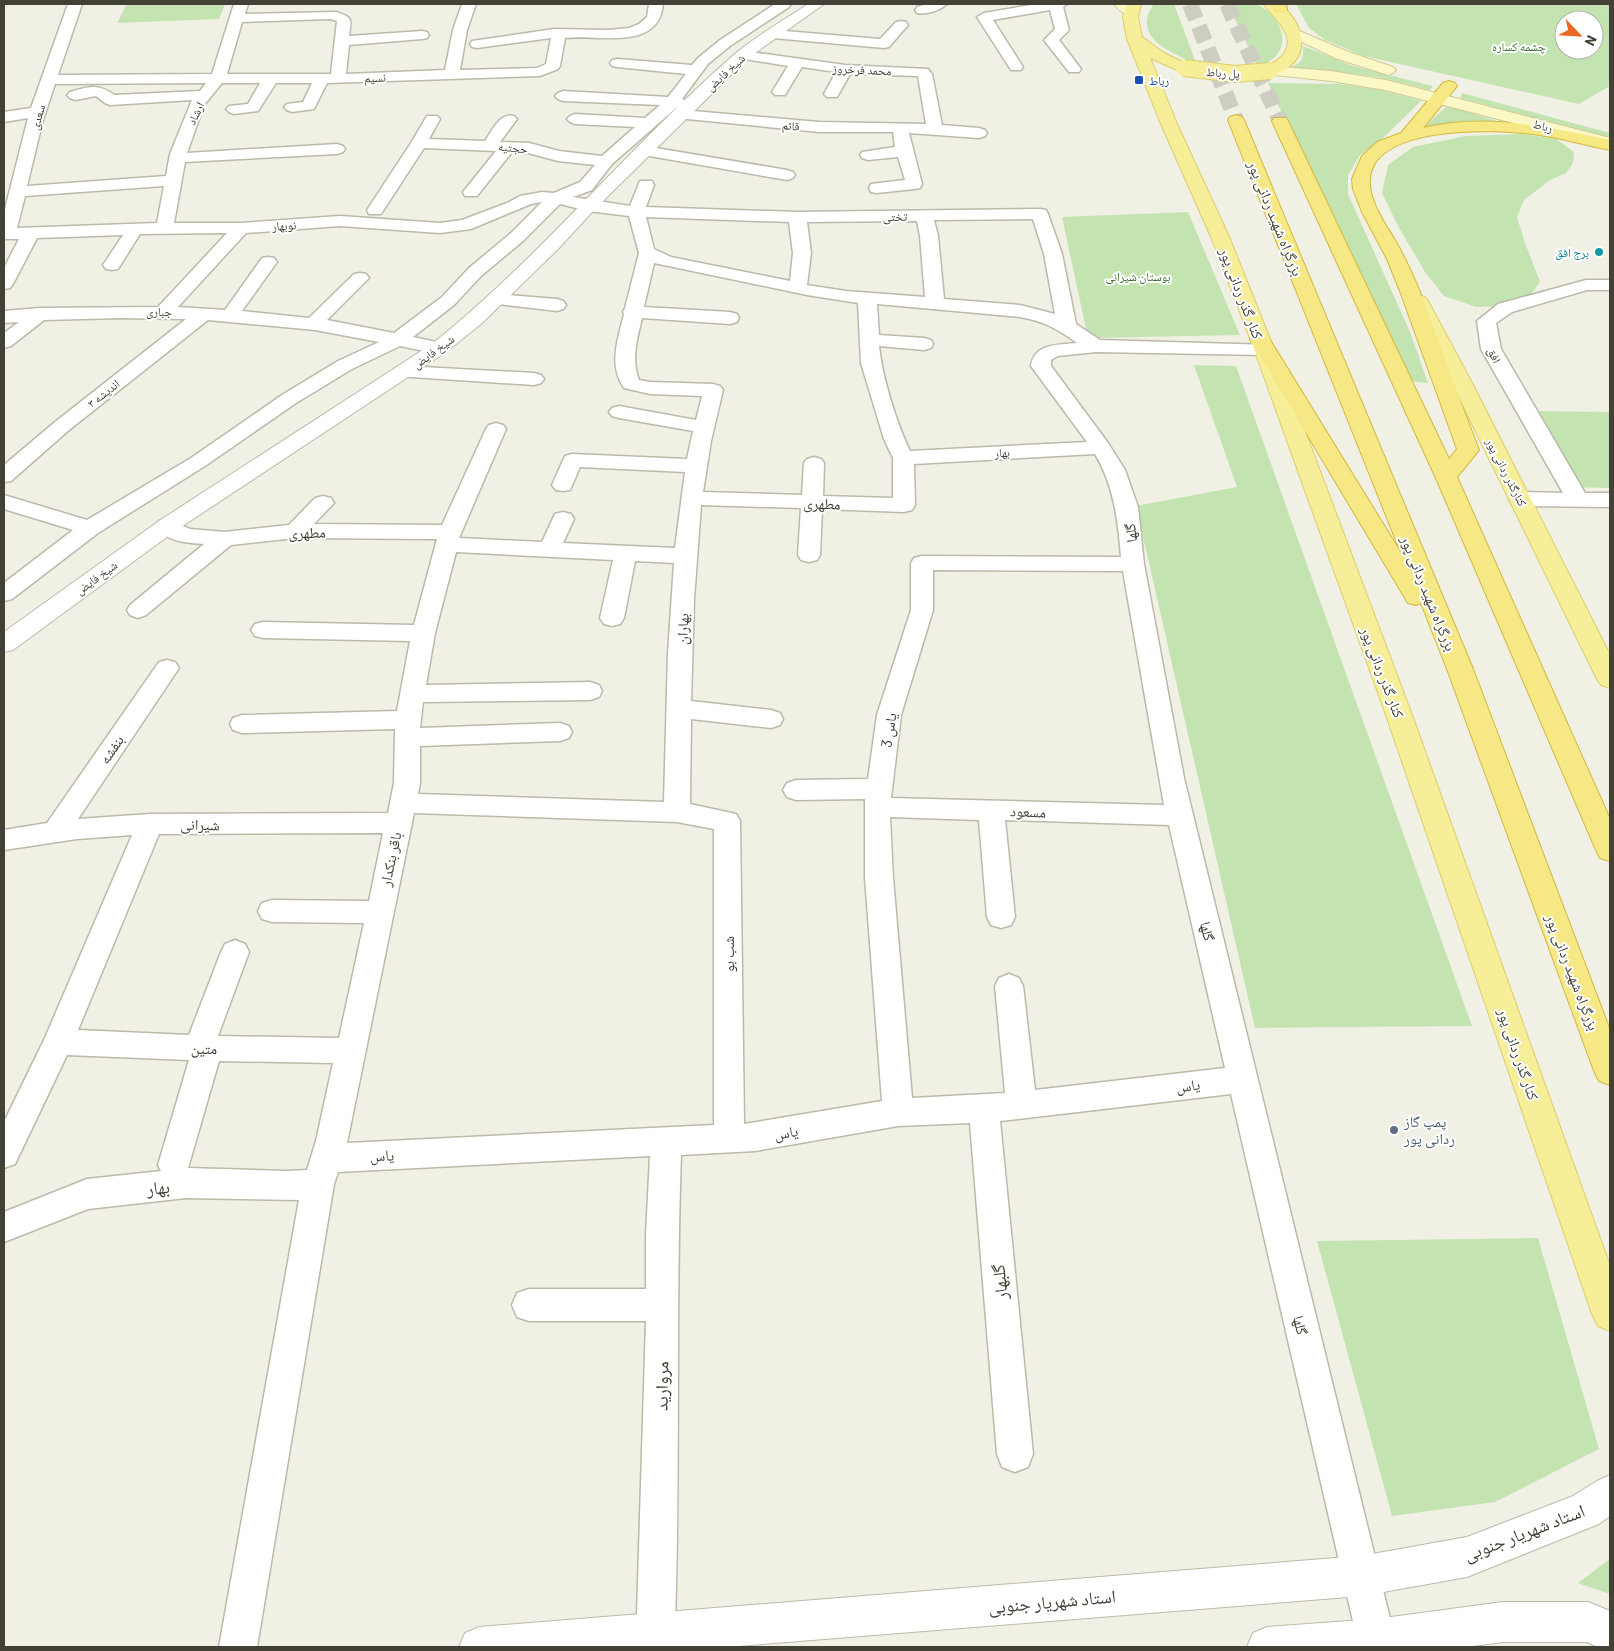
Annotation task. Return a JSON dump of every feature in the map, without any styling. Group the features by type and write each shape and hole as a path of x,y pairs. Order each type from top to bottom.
{"highway":[{"path":"1406,137 1444,93"},
{"name":"بزرگراه شهید ردانی پور","path":"1236,120 1460,669 1610,1071"},
{"path":"1280,121 1446,476 1610,850"},
{"path":"1446,476 1468,450 1400,267 1368,207 1361,179 1368,158 1385,145 1406,137 1444,129 1487,126 1532,129 1610,144"},
{"path":"1262,344 1460,669"}],"main road":[{"path":"1128,6 1130,25 1135,39"},
{"path":"1270,71 1285,63 1294,46 1295,33 1290,22 1276,6"},
{"name":"رباط","path":"1295,33 1321,48 1444,93 1610,144"},
{"name":"پل رباط","path":"1135,39 1151,54 1166,62 1184,68 1235,74 1270,71"},
{"name":"کنار گذر ردانی پور","path":"1135,39 1169,124 1222,239 1262,344 1399,715 1610,1314"},
{"name":"رباط","path":"1270,71 1331,76 1444,93 1610,127"},
{"name":"کنارگذر ردانی پور","path":"1400,267 1462,383 1610,679"}],"street":[{"name":"سعدی","path":"5,234 40,106 75,4"},
{"path":"452,74 460,30 472,4"},
{"path":"477,44 554,33 570,32 602,35 638,31 654,18 656,4"},
{"name":"شیخ فایض","path":"4,594 90,528 198,462 289,399 345,366 396,341 448,301 475,272 517,237 556,198 586,186 606,161 648,123 682,108 696,70 703,61 784,4"},
{"name":"شیخ فایض","path":"4,644 167,526 439,348 496,299 552,245 588,206 644,151 682,108 743,55 817,4"},
{"path":"922,10 940,4"},
{"path":"1016,68 984,17 1013,7 1058,4 1062,30 1051,40 1074,68"},
{"path":"239,11 330,15 344,19 338,78"},
{"name":"ارشاد","path":"165,228 177,158 197,104 218,78 239,11"},
{"path":"773,34 884,44 901,25"},
{"name":"نسیم","path":"48,80 338,78 540,72 553,66 559,34"},
{"path":"343,41 422,36"},
{"name":"محمد فرخروز","path":"743,55 845,69 923,72 925,74 935,130"},
{"path":"617,62 696,70"},
{"path":"780,92 798,62"},
{"path":"832,94 845,69"},
{"path":"234,109 253,108 271,78"},
{"path":"292,107 309,106 322,78"},
{"path":"4,116 99,91 110,100 204,95"},
{"name":"قائم","path":"562,96 601,92 682,108 819,127 900,128 979,133"},
{"path":"375,210 419,143 432,118"},
{"path":"490,145 509,119"},
{"path":"575,119 648,123"},
{"path":"877,188 914,184 904,151 900,128"},
{"name":"حجتیه","path":"419,143 509,146 528,148 558,156 606,161"},
{"path":"471,192 509,146"},
{"path":"177,158 337,149"},
{"path":"644,151 743,161 782,182 796,160"},
{"path":"868,155 904,151"},
{"path":"18,192 173,180"},
{"path":"646,185 636,212 641,225 644,247 648,253 666,261 801,294 1020,311 1045,317 1067,326 1083,340 1096,346 1262,344"},
{"name":"نوبهار","path":"5,234 165,228 241,228 340,221 440,228 465,225 485,219 526,200 542,197 556,198"},
{"name":"تختی","path":"556,198 588,206 636,212 797,217 1040,214 1053,254 1067,326"},
{"path":"924,216 929,236 935,304"},
{"path":"797,217 802,239 801,294"},
{"path":"164,311 241,228"},
{"path":"112,265 135,229"},
{"path":"4,284 31,233"},
{"name":"بهاران","path":"648,253 632,312 625,355 625,369 631,384 650,388 712,390 702,427 684,556 678,812"},
{"path":"230,315 268,262"},
{"path":"313,324 360,278"},
{"name":"افق","path":"1578,500 1491,349 1486,321 1506,308 1586,285 1610,285"},
{"path":"866,298 871,363 894,439 903,458"},
{"path":"496,299 557,305"},
{"name":"جباری","path":"4,316 164,311 205,313 313,324 439,348"},
{"path":"632,312 730,318"},
{"name":"اندیشه ۳","path":"4,476 62,426 205,313"},
{"path":"4,342 40,314"},
{"path":"870,340 924,344"},
{"name":"گلها","path":"1096,346 1053,351 1042,357 1041,366 1101,447 1115,470 1126,507 1133,564 1171,778 1377,1643"},
{"path":"403,372 534,379"},
{"path":"619,412 702,427"},
{"name":"باقر بنکدار","path":"238,1647 322,1171 332,1141 352,1051 406,783 408,728 423,633 449,539 496,429"},
{"name":"بهار","path":"903,458 1101,447"},
{"name":"مطهری","path":"692,498 904,505 903,458"},
{"path":"563,485 572,460 697,466"},
{"path":"809,555 814,463"},
{"path":"1520,499 1610,500"},
{"path":"4,502 90,528"},
{"path":"295,531 323,503"},
{"path":"549,550 563,519"},
{"name":"مطهری","path":"167,526 185,536 225,539 295,531 325,531 449,539 549,550 684,556"},
{"path":"316,552 325,531"},
{"path":"138,610 225,539"},
{"path":"612,618 626,553"},
{"name":"یاس 3","path":"898,1112 879,878 878,798 889,715 922,610 922,562 1133,564"},
{"path":"263,630 423,633"},
{"name":"بنفشه","path":"56,831 167,668"},
{"path":"413,694 590,691"},
{"path":"680,709 771,719"},
{"path":"242,724 560,732"},
{"name":"مسعود","path":"796,790 991,810 1180,815"},
{"path":"991,810 1002,917"},
{"path":"400,813 678,812"},
{"name":"شب بو","path":"678,812 727,821 730,1138"},
{"name":"شیرانی","path":"4,840 56,831 150,824 301,825 400,813"},
{"path":"4,1154 58,1042 150,824"},
{"path":"272,912 379,912"},
{"path":"174,1165 203,1048 235,952"},
{"path":"1009,986 1021,1105"},
{"name":"متین","path":"58,1042 203,1048 352,1051"},
{"name":"یاس","path":"322,1171 666,1140 755,1137 898,1112 984,1109 1243,1079"},
{"name":"گلبهار","path":"984,1109 1015,1454"},
{"name":"مروارید","path":"655,1640 662,1234 666,1140"},
{"name":"بهار","path":"4,1227 87,1194 186,1183 286,1186 322,1171"},
{"path":"529,1304 662,1305"},
{"name":"استاد شهریار جنوبی","path":"479,1647 655,1640 1361,1576 1467,1557 1584,1510 1610,1494"},
{"path":"1267,1647 1377,1643 1503,1622 1588,1622 1610,1632"}],"green space":[{"path":"127,4 225,4 219,19 117,23"},
{"path":"1154,4 1174,4 1196,63 1165,49 1150,34 1147,25 1148,15"},
{"path":"1228,4 1260,6 1276,21 1282,39 1281,47 1269,62 1257,66"},
{"name":"چشمه کساره","path":"1296,4 1610,4 1610,86 1579,104 1364,56 1325,40 1309,28"},
{"path":"1303,46 1353,66 1433,86 1430,90 1378,77 1283,69 1293,66 1302,60"},
{"path":"1268,83 1339,84 1382,90 1421,101 1383,138 1360,155 1348,175 1348,194 1410,332 1428,383 1408,381"},
{"path":"1462,93 1610,133 1610,138 1460,98"},
{"path":"1447,106 1510,125 1420,131"},
{"path":"1522,134 1556,139 1574,152 1573,163 1566,173 1550,180 1524,200 1517,217 1540,282 1529,297 1509,306 1476,307 1444,296 1425,272 1398,226 1382,193 1388,165 1413,147 1466,136"},
{"name":"بوستان شیرانی","path":"1188,212 1240,335 1088,338 1062,217"},
{"path":"1194,365 1236,366 1472,1026 1255,1028 1136,506 1237,487"},
{"path":"1529,411 1610,412 1610,488 1566,487"},
{"path":"1538,1238 1599,1449 1495,1502 1392,1516 1317,1241"},
{"path":"1610,1559 1610,1594 1578,1583"}],"tunnel":[{"path":"1190,4 1236,120"},
{"path":"1227,4 1280,121"}],"place":[{"name":"رباط","path":"1139,80"},
{"name":"برج افق","path":"1599,252"},
{"name":"پمپ گاز ردانی پور","path":"1394,1130"}]}
